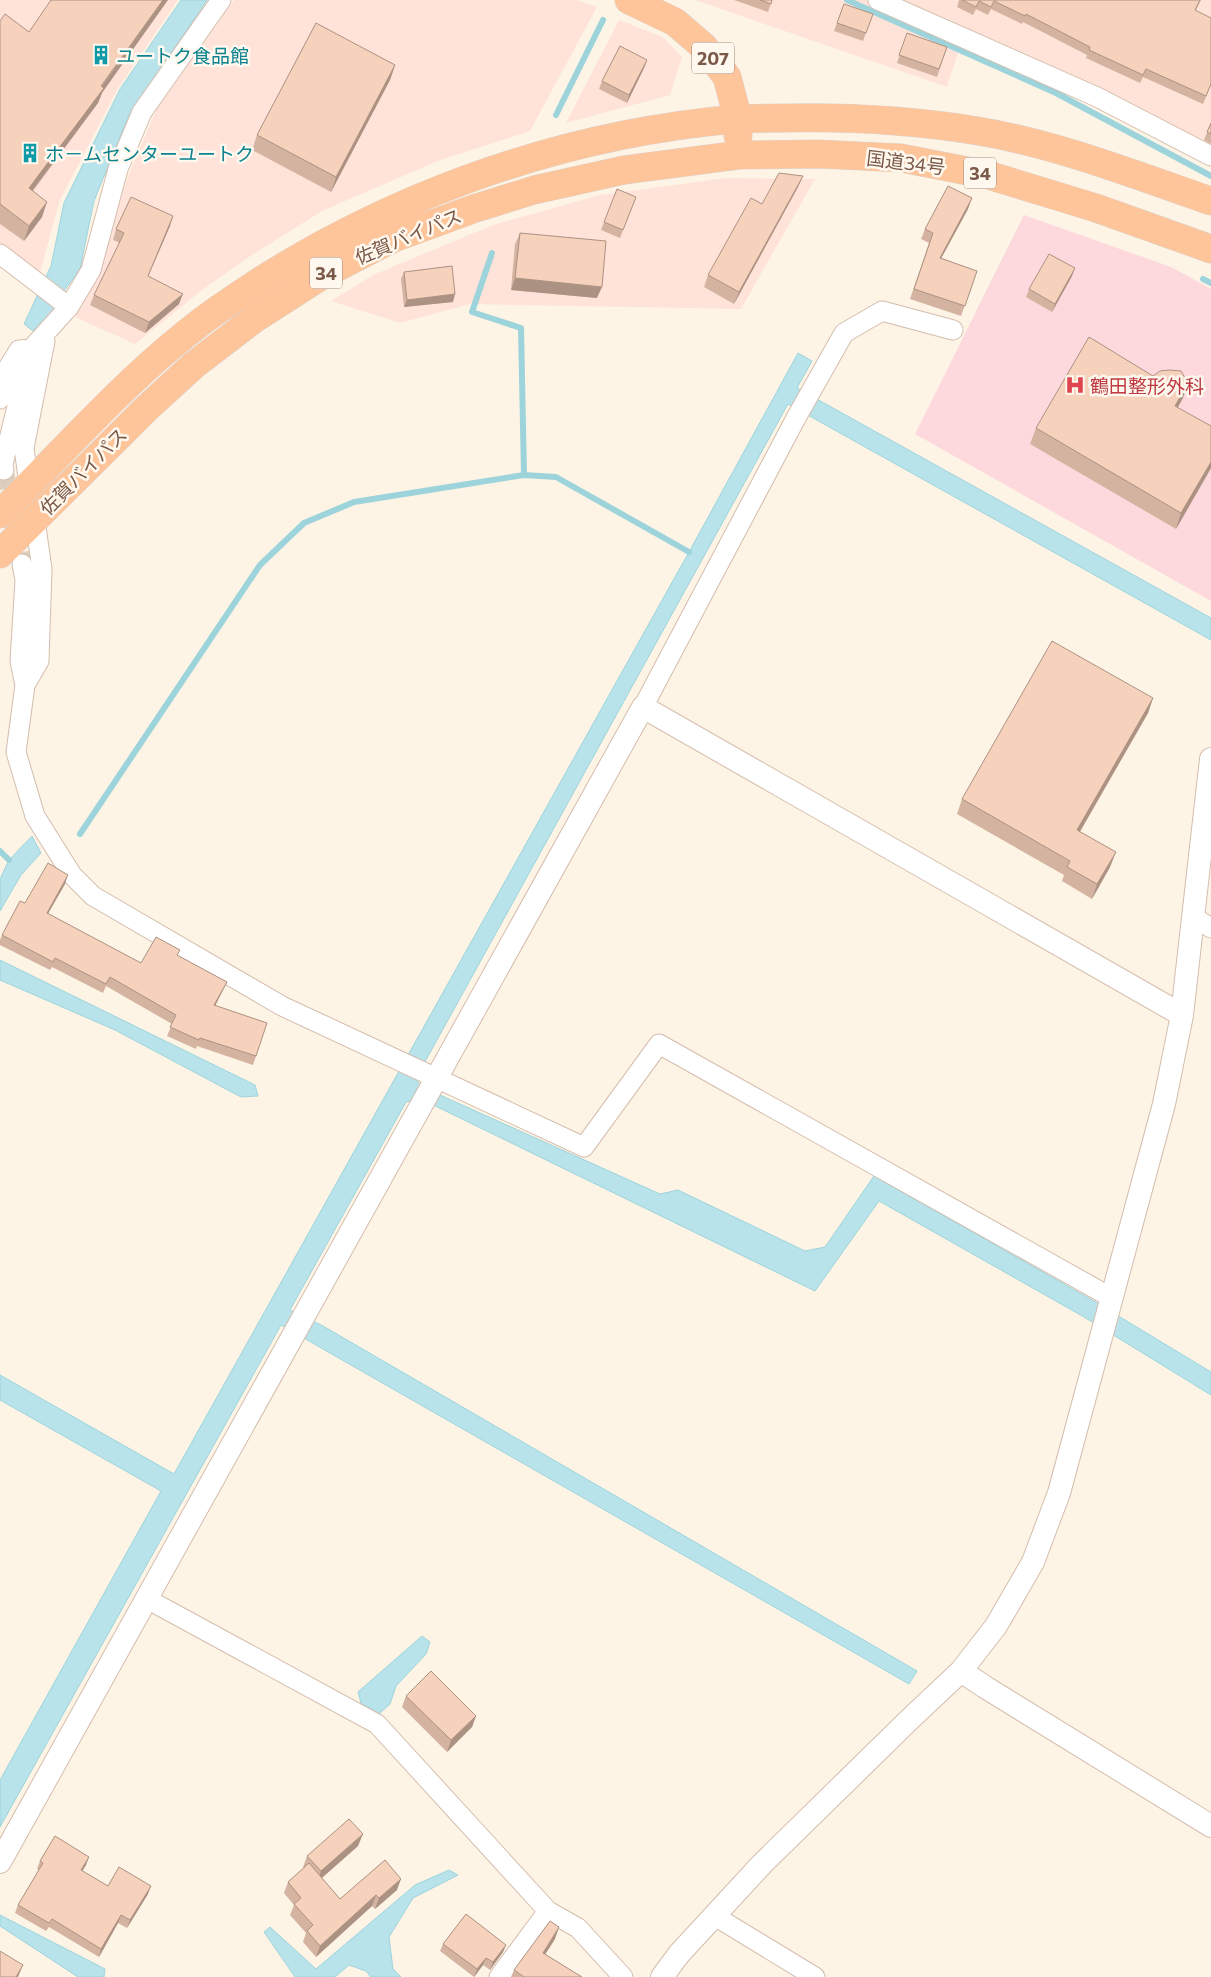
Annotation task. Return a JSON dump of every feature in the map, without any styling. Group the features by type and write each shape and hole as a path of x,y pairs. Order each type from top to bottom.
{"highway":[{"name":"207","path":"629,0 675,22 704,47 728,77 738,119 739,155"},
{"name":"国道34号","path":"738,119 818,118 895,120 981,132 1071,153 1211,201"},
{"name":"佐賀バイパス","path":"0,514 157,357 214,312 258,282 344,233 412,200 492,170 553,151 642,131 738,119"},
{"name":"国道34号","path":"739,155 818,154 900,158 988,175 1096,208 1211,249"},
{"name":"佐賀バイパス","path":"11,559 34,520 194,364 254,319 324,274 394,238 473,209 534,190 624,170 739,155"}],"street":[{"path":"4,470 3,464 31,348 69,307 91,270 118,169 142,112 221,0"},
{"path":"878,0 1097,97 1211,156"},
{"path":"0,254 69,307"},
{"path":"0,1862 420,1109 431,1076 643,707 796,418 844,333 882,311 953,330"},
{"path":"29,485 24,448 48,330"},
{"path":"0,399 8,368 19,350 31,348"},
{"path":"25,685 39,661 42,569 34,520"},
{"path":"11,559 25,580 20,661 25,685 16,752 35,816 72,876 93,896 282,1006 584,1147 659,1044 1112,1298"},
{"path":"643,707 1182,1015"},
{"path":"662,1977 679,1954 762,1864 910,1719 962,1671 996,1626 1033,1562 1059,1493 1164,1104 1203,922 1211,758"},
{"path":"147,1599 377,1724 548,1911 578,1928 623,1977"},
{"path":"962,1671 1211,1826"},
{"path":"499,1977 548,1911"},
{"path":"714,1915 815,1977"}],"shaded area":[{"path":"0,0 178,0 118,88 60,200 40,272 0,244"},
{"path":"234,0 576,0 597,7 530,131 438,161 322,211 252,255 202,290 135,344 75,317 100,269 126,181 156,110"},
{"path":"695,0 1211,0 1211,166 1185,149 961,43 947,87"},
{"path":"619,20 663,37 682,57 670,95 566,123"},
{"path":"726,178 815,179 741,309 470,304 400,323 331,301 373,275 493,225 600,195"},
{"name":"鶴田整形外科","path":"1024,215 1171,267 1211,289 1211,601 915,434"}],"water":[{"path":"181,0 207,0 128,117 94,201 80,269 64,291 50,316 33,331 24,324 51,266 64,203 120,89"},
{"path":"798,353 812,361 797,388 1211,618 1211,640 788,404 416,1078 420,1086 660,1194 678,1190 805,1251 825,1247 874,1176 1092,1300 1211,1372 1211,1395 1084,1317 879,1201 815,1291 421,1099 406,1102 290,1310 323,1326 917,1671 909,1684 281,1325 0,1827 0,1780 161,1491 0,1400 0,1375 174,1474 689,552"},
{"path":"32,836 41,853 21,875 0,911 0,879 9,860"},
{"path":"0,960 255,1085 258,1096 241,1097 115,1030 0,980"},
{"path":"422,1636 430,1642 426,1654 396,1686 390,1704 379,1714 361,1703 358,1692"},
{"path":"449,1870 458,1875 413,1898 389,1937 393,1969 401,1977 371,1977 366,1971 349,1965 335,1977 295,1977 264,1932 270,1927 316,1969 415,1885"},
{"path":"0,1915 105,1969 104,1977 78,1977 0,1926"}],"building":[{"path":"51,0 163,0 101,86 104,88 29,188 47,202 29,226 0,204 0,21 5,14 29,32"},
{"path":"760,0 772,0 771,4"},
{"path":"962,0 1200,0 1195,10 1211,18 1211,84 1206,96 1146,69 1143,75 1089,50 1090,47 1026,14 1025,16 994,1 991,7 979,1 976,7"},
{"path":"844,4 873,14 866,33 837,23"},
{"path":"316,23 395,65 336,177 257,135"},
{"path":"907,33 947,47 939,69 899,55"},
{"path":"620,46 647,60 629,95 602,81"},
{"path":"1211,123 1211,134 1207,132"},
{"path":"779,173 803,176 739,292 708,275 751,198 762,204"},
{"path":"948,186 972,198 940,258 977,271 965,306 914,289 933,233 925,229"},
{"path":"617,189 636,197 623,230 604,222"},
{"path":"131,197 173,216 148,276 183,294 149,322 94,295 124,233 116,229"},
{"path":"520,233 606,241 602,287 515,278"},
{"path":"1049,254 1075,268 1055,304 1029,289"},
{"path":"452,266 455,294 407,300 404,272"},
{"name":"鶴田整形外科","path":"1089,337 1153,376 1160,371 1181,371 1188,383 1175,406 1211,426 1211,462 1181,513 1036,428"},
{"path":"1052,641 1153,698 1077,830 1116,852 1097,884 1067,867 1070,861 962,799"},
{"path":"48,863 68,875 47,913 141,963 156,937 180,950 177,955 227,982 214,1005 267,1023 256,1056 200,1038 199,1040 170,1027 176,1015 110,977 106,984 55,958 53,962 2,935 20,901 25,903"},
{"path":"431,1671 476,1716 451,1740 406,1696"},
{"path":"349,1819 363,1834 321,1871 307,1856"},
{"path":"55,1836 89,1857 81,1870 108,1886 119,1867 151,1886 130,1920 121,1915 101,1949 52,1919 49,1923 18,1905 43,1863 40,1861"},
{"path":"385,1860 401,1879 379,1898 376,1895 320,1946 307,1931 313,1925 294,1904 301,1898 288,1882 309,1863 340,1899"},
{"path":"466,1914 506,1945 493,1962 486,1958 477,1969 443,1944"},
{"path":"550,1921 559,1927 543,1953 582,1977 524,1977 514,1970"},
{"path":"0,1951 23,1965 16,1977 0,1977"}],"waterway":[{"path":"847,0 1056,93 1211,176"},
{"path":"556,115 603,20"},
{"path":"492,253 472,312 521,328 524,475"},
{"path":"1203,279 1211,283"},
{"path":"80,834 260,565 304,523 354,502 524,475 556,477 689,552"},
{"path":"0,851 9,860"}],"tunnel":[{"path":"4,470 22,564"}],"place":[{"name":"ユートク食品館","path":"101,55"},
{"name":"ホ－ムセンターユートク","path":"30,153"},
{"name":"鶴田整形外科","path":"1075,385"}]}
